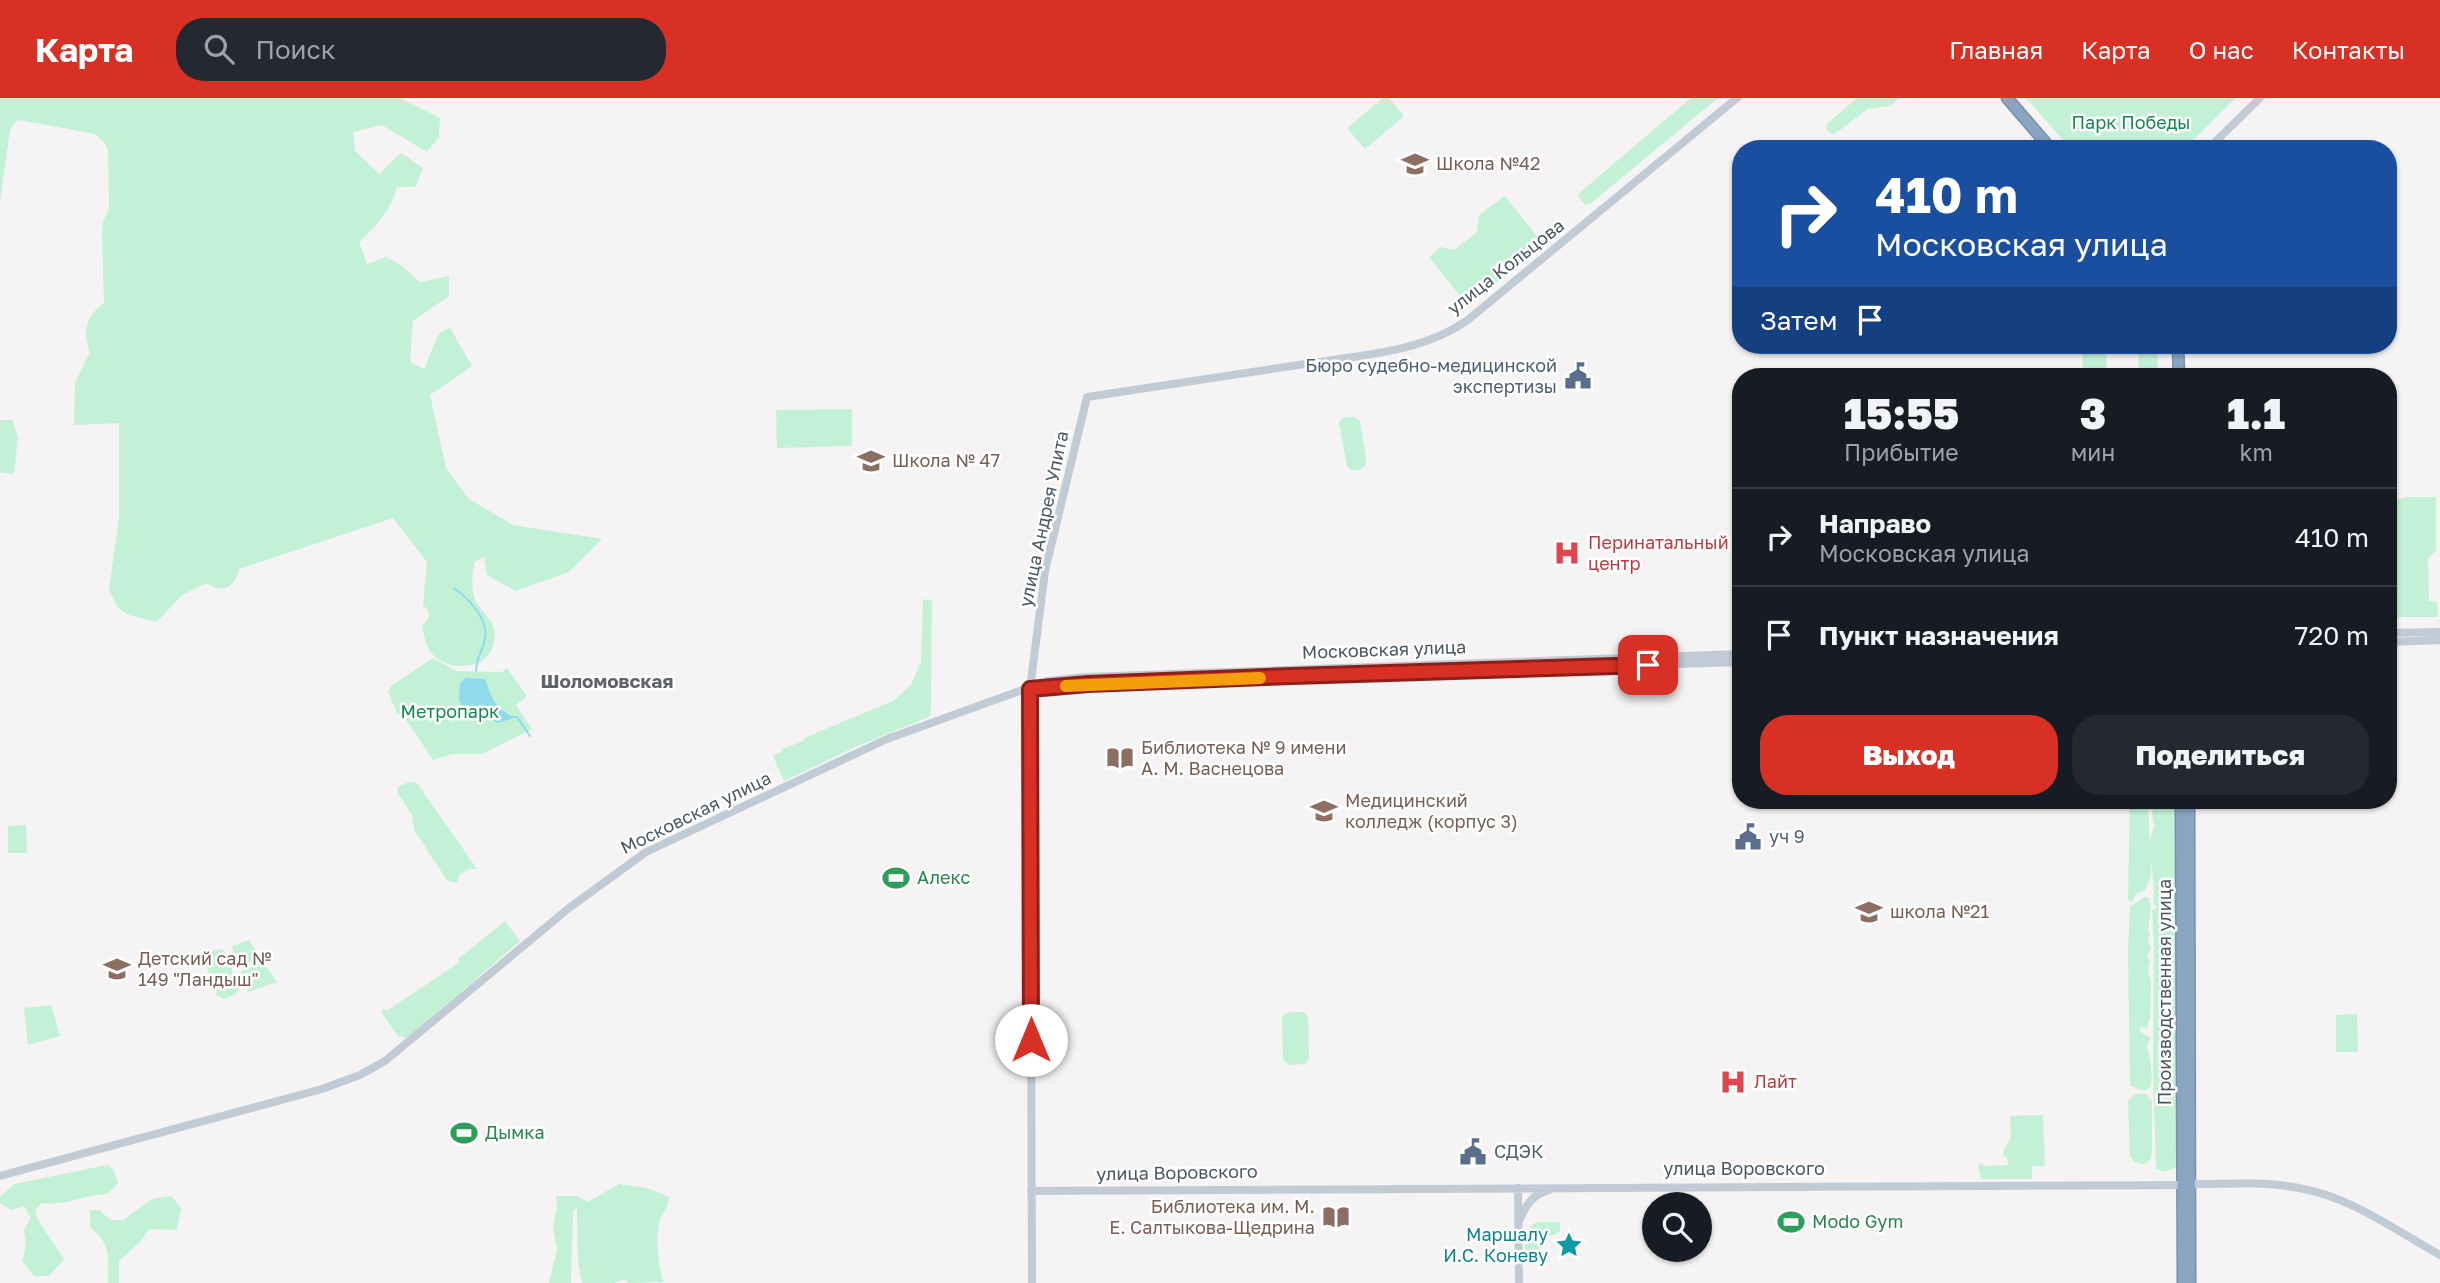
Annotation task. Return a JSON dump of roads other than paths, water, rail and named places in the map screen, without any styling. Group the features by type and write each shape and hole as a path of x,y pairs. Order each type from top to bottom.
{"highway":[{"path":"2007,98 2042,140"},
{"name":"Производственная улица","path":"2181,809 2187,1184"},
{"name":"Производственная улица","path":"2187,1184 2189,809"},
{"path":"2183,1283 2187,1184"},
{"path":"2187,1184 2190,1283"}],"main road":[{"name":"улица Кольцова","path":"1087,397 1345,358 1432,340 1469,319 1737,98"},
{"path":"2217,140 2260,98"},
{"name":"улица Андрея Упита","path":"1032,1283 1030,689 1045,571 1087,397"},
{"path":"2397,640 2440,632"},
{"path":"2397,635 2440,640"},
{"name":"Московская улица","path":"0,1175 322,1089 360,1075 385,1061 569,908 646,852 887,739 1057,679 1629,662 1732,655"},
{"name":"Московская улица","path":"1682,660 1732,662"},
{"name":"улица Воровского","path":"1031,1191 2283,1185 2324,1194 2368,1214 2440,1255"},
{"path":"1518,1188 1518,1283"},
{"path":"1518,1225 1525,1207 1534,1197 1541,1192 1560,1188"}],"water":[{"path":"466,678 485,679 494,700 511,719 497,723 479,711 463,709 459,700 460,683"}],"waterway":[{"path":"454,588 471,603 484,624 485,639 476,671"},
{"path":"511,717 517,717 530,736"}],"place":[{"name":"Школа №42","path":"1415,164"},
{"name":"Бюро судебно-медицинской экспертизы","path":"1578,376"},
{"name":"Школа № 47","path":"871,461"},
{"name":"Перинатальный центр","path":"1567,553"},
{"name":"Библиотека № 9 имени А. М. Васнецова","path":"1120,758"},
{"name":"Медицинский колледж (корпус 3)","path":"1324,811"},
{"name":"уч 9","path":"1748,837"},
{"name":"Алекс","path":"896,878"},
{"name":"школа №21","path":"1869,912"},
{"name":"Детский сад № 149 \"Ландыш\"","path":"117,969"},
{"name":"Лайт","path":"1733,1082"},
{"name":"Дымка","path":"464,1133"},
{"name":"СДЭК","path":"1473,1152"},
{"name":"Библиотека им. М. Е. Салтыкова-Щедрина","path":"1336,1217"},
{"name":"Modo Gym","path":"1791,1222"},
{"name":"Маршалу И.С. Коневу","path":"1569,1245"}],"district":[{"name":"Шоломовская","path":"607,681"}],"park label":[{"name":"Парк Победы","path":"2131,123"},
{"name":"Метропарк","path":"450,712"}]}
